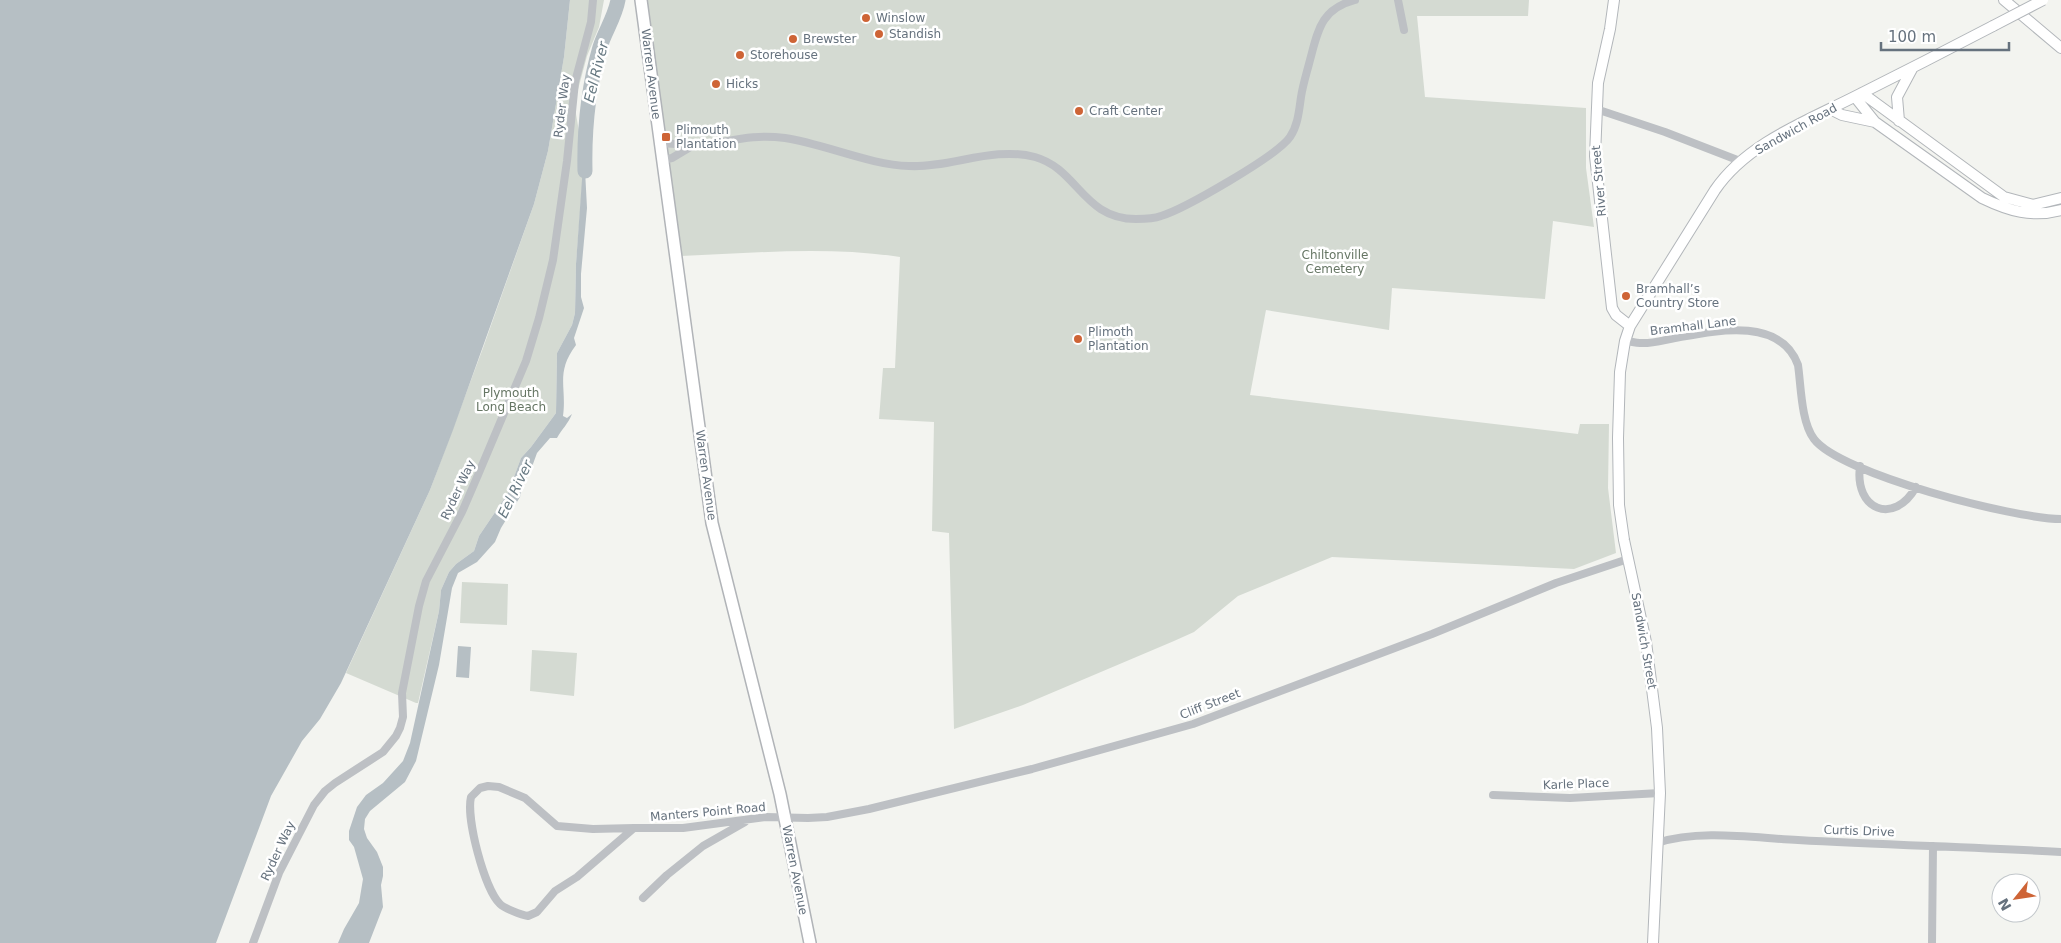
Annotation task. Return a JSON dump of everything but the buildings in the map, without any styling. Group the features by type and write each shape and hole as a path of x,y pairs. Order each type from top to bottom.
{"main road":[{"name":"Warren Avenue","path":"641,0 712,523 785,817 810,943"}],"street":[{"name":"Ryder Way","path":"253,943 279,873 314,805 325,791 335,783 383,752 400,728 403,717 402,693 419,606 426,581 462,512 478,475 526,361 539,318 553,260 567,161 574,82 591,22 594,0"},
{"path":"660,144 670,142 692,146 742,137 769,136 906,166 932,165 989,156 1027,156 1045,161 1055,167 1103,212 1130,219 1158,217 1176,211 1282,146 1292,134 1298,120 1304,83 1317,33 1326,15 1336,7 1354,0"},
{"path":"1398,0 1404,30"},
{"name":"River Street","path":"1614,0 1599,79 1595,156 1612,308 1616,315 1630,326"},
{"path":"2004,0 2061,48"},
{"name":"Sandwich Road","path":"1625,341 1630,326 1715,190 1740,161 1772,141 1830,110 2043,0"},
{"path":"1899,121 1897,97 1913,67"},
{"path":"1859,95 1899,121 2004,197 2033,205 2061,198"},
{"path":"1859,95 1875,122"},
{"path":"1596,109 1665,132 1740,161"},
{"path":"1830,110 1842,115 1875,122 1982,198 1995,204 2018,213 2030,215 2046,214 2061,210"},
{"path":"662,160 672,158 692,146"},
{"name":"Bramhall Lane","path":"1625,341 1650,343 1695,334 1736,331 1752,331 1772,335 1789,348 1795,356 1808,429 1823,448 1860,466 1916,487 2022,515 2061,519"},
{"name":"Sandwich Street","path":"1625,341 1620,378 1618,477 1620,513 1651,674 1657,728 1660,793 1653,943"},
{"path":"1860,466 1858,478 1860,488 1865,499 1874,506 1888,510 1898,507 1908,500 1916,487"},
{"name":"Cliff Street","path":"785,817 808,818 869,809 1032,770 1175,730 1432,634 1556,583 1628,559"},
{"name":"Manters Point Road","path":"634,828 577,877 555,891 537,912 528,916 504,907 490,889 472,833 470,802 474,793 480,788 488,786 499,787 531,802 557,826 593,829 634,828 683,828 785,817"},
{"name":"Karle Place","path":"1493,795 1570,798 1660,793"},
{"path":"642,898 703,846 749,820"},
{"name":"Curtis Drive","path":"1657,842 1671,838 1696,836 2061,852"},
{"path":"1932,943 1933,846"}],"green space":[{"name":"Plymouth Long Beach","path":"570,0 604,0 599,27 587,56 576,97 576,114 582,149 583,175 576,264 575,313 572,325 557,353 556,413 521,458 508,493 479,536 474,551 456,564 449,572 441,590 439,611 418,703 416,703 346,673 430,490 534,204 548,151 564,57"},
{"name":"Plimoth Plantation","path":"647,0 1529,0 1528,16 1417,16 1425,97 1586,108 1586,168 1594,227 1553,221 1545,299 1392,288 1389,330 1266,310 1250,395 1578,434 1580,424 1609,424 1608,488 1616,553 1574,569 1332,557 1238,596 1194,632 1023,705 954,729 949,533 932,531 934,422 879,419 883,368 895,368 900,257 818,251 681,256"},
{"path":"462,582 508,584 507,625 460,623"},
{"path":"532,650 577,653 574,696 530,691"}],"water":[{"path":"0,0 570,0 564,57 548,151 534,204 453,430 430,490 341,683 320,719 302,741 271,796 216,943 0,943"},
{"path":"584,151 587,208 581,274 581,297 584,308 574,338 576,345 566,364 563,380 563,416 567,418 572,414 557,438 550,438 537,453 529,475 523,481 520,497 501,528 495,542 477,562 458,573 452,588 439,665 416,761 405,782 370,811 365,819 364,829 367,838 377,852 383,867 381,885 383,907 369,943 338,943 359,903 363,879 354,847 349,840 349,831 357,807 366,795 383,783 403,761 410,743 439,611 441,590 449,572 456,564 474,551 479,536 508,493 521,458 556,413 557,353 572,325 575,313 576,264"},
{"path":"458,646 471,647 469,678 456,677"}],"waterway":[{"name":"Eel River","path":"585,171 586,124 592,78 600,47 618,0"}],"place":[{"name":"Winslow","path":"866,18"},
{"name":"Standish","path":"879,34"},
{"name":"Brewster","path":"793,39"},
{"name":"Storehouse","path":"740,55"},
{"name":"Hicks","path":"716,84"},
{"name":"Craft Center","path":"1079,111"},
{"name":"Plimouth Plantation","path":"666,137"},
{"name":"Bramhall’s Country Store","path":"1626,296"},
{"name":"Plimoth Plantation","path":"1078,339"}],"park label":[{"name":"Chiltonville Cemetery","path":"1335,262"}]}
